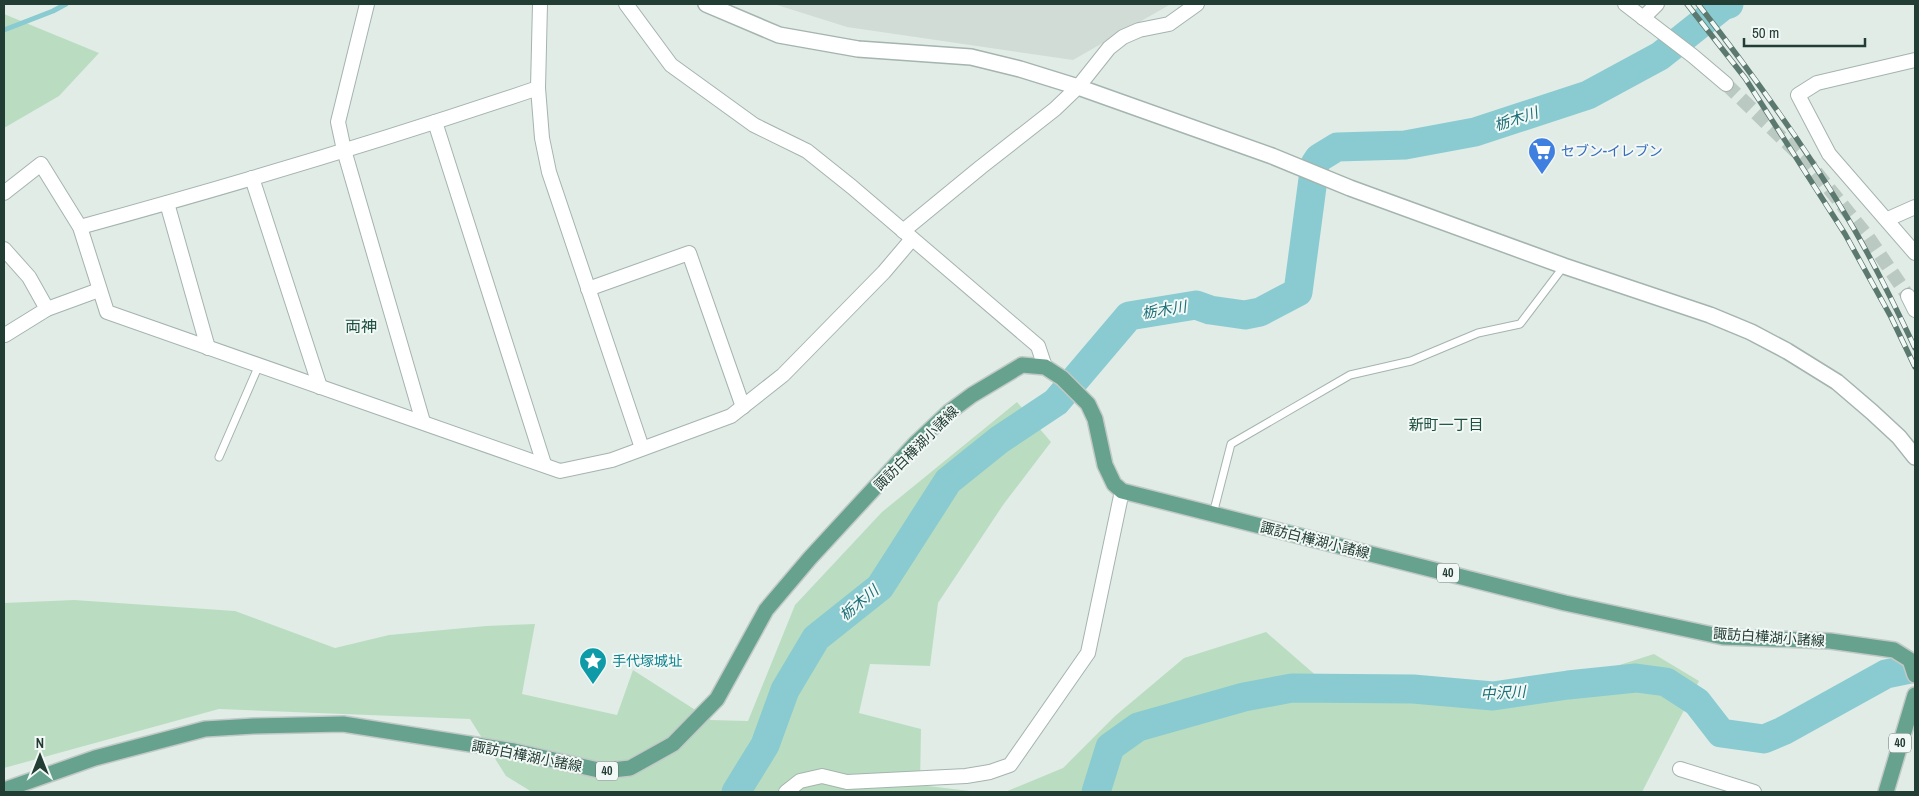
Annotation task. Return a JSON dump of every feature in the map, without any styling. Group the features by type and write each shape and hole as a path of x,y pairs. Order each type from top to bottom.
{"main road":[{"name":"諏訪白樺湖小諸線","path":"4,790 95,758 205,729 254,726 343,724 514,751 603,771 630,768 674,744 717,700 766,610 810,558 915,444 949,412 972,395 1022,365 1045,367"},
{"path":"1045,367 1062,378 1088,404 1095,419 1105,465 1114,484 1122,491"},
{"name":"諏訪白樺湖小諸線","path":"1122,491 1565,603 1723,637 1830,641 1894,650 1910,660 1915,675"},
{"name":"40","path":"1886,792 1915,695"}],"street":[{"path":"367,4 338,122 344,150 423,422"},
{"path":"540,4 538,88 542,138 549,172 642,448"},
{"path":"626,4 671,65 754,124 807,151 852,187 1038,346 1045,367"},
{"path":"706,4 779,35 858,48 971,57 1020,69 1272,156 1350,188 1564,266 1710,315 1751,332 1787,351 1836,382 1899,437 1915,457"},
{"path":"4,193 41,164 80,226 107,312 560,471 612,460 732,416 783,375 819,339 884,272 908,235 981,167 1055,109 1078,88 1109,48 1124,37 1139,30 1169,24 1197,4"},
{"path":"1625,4 1726,84"},
{"path":"1643,18 1657,4"},
{"path":"1915,60 1817,83 1798,95 1829,154 1888,219 1915,253"},
{"path":"80,226 166,204 435,122 538,88"},
{"path":"435,122 544,464"},
{"path":"252,178 320,387"},
{"path":"166,204 208,348"},
{"path":"1888,219 1915,207"},
{"path":"4,249 28,277 48,309"},
{"path":"588,289 689,253 743,407"},
{"path":"5,335 48,309 99,290"},
{"path":"1908,296 1915,310"},
{"path":"786,792 800,781 822,776 847,782 966,776 990,772 1010,765 1088,653 1122,491"},
{"path":"1680,769 1754,792"}],"lane":[{"path":"1213,514 1231,444 1350,375 1411,360 1478,333 1520,324 1564,266"},
{"path":"219,457 259,365"}],"shaded area":[{"path":"774,4 1171,4 1073,60 847,27"}],"green space":[{"path":"4,14 99,53 59,96 4,128"},
{"path":"1017,402 1051,442 1003,505 938,603 930,666 870,664 859,713 921,729 920,785 978,792 532,792 506,776 470,719 219,709 4,768 4,603 74,600 235,611 335,648 389,635 486,626 535,624 522,694 617,715 633,670 711,720 748,721 795,605 882,512"},
{"path":"1266,632 1342,698 1488,707 1654,654 1699,681 1642,792 1005,792 1063,768 1115,716 1184,658"}],"waterway":[{"path":"4,30 66,4"},
{"name":"栃木川","path":"736,792 765,745 785,690 816,638 880,587 948,481 999,440 1056,402 1129,316 1196,305 1210,310 1245,315 1260,312 1298,292 1315,164 1319,158 1337,147 1405,145 1475,132 1588,95 1660,56 1723,6 1729,4"},
{"name":"中沢川","path":"1096,792 1110,747 1138,727 1244,697 1292,688 1413,689 1493,696 1568,685 1636,678 1666,682 1697,702 1721,733 1764,739 1783,731 1886,674 1915,668"}],"tunnel":[{"path":"1726,84 1811,166 1868,237 1908,296"}],"railway":[{"path":"1687,4 1745,78 1845,234 1891,317 1915,367"},
{"path":"1698,4 1740,58 1818,171 1870,258 1915,348"}],"place":[{"name":"セブン-イレブン","path":"1542,175"},
{"name":"手代塚城址","path":"593,685"}],"district":[{"name":"両神","path":"361,326"},
{"name":"新町一丁目","path":"1446,425"}]}
